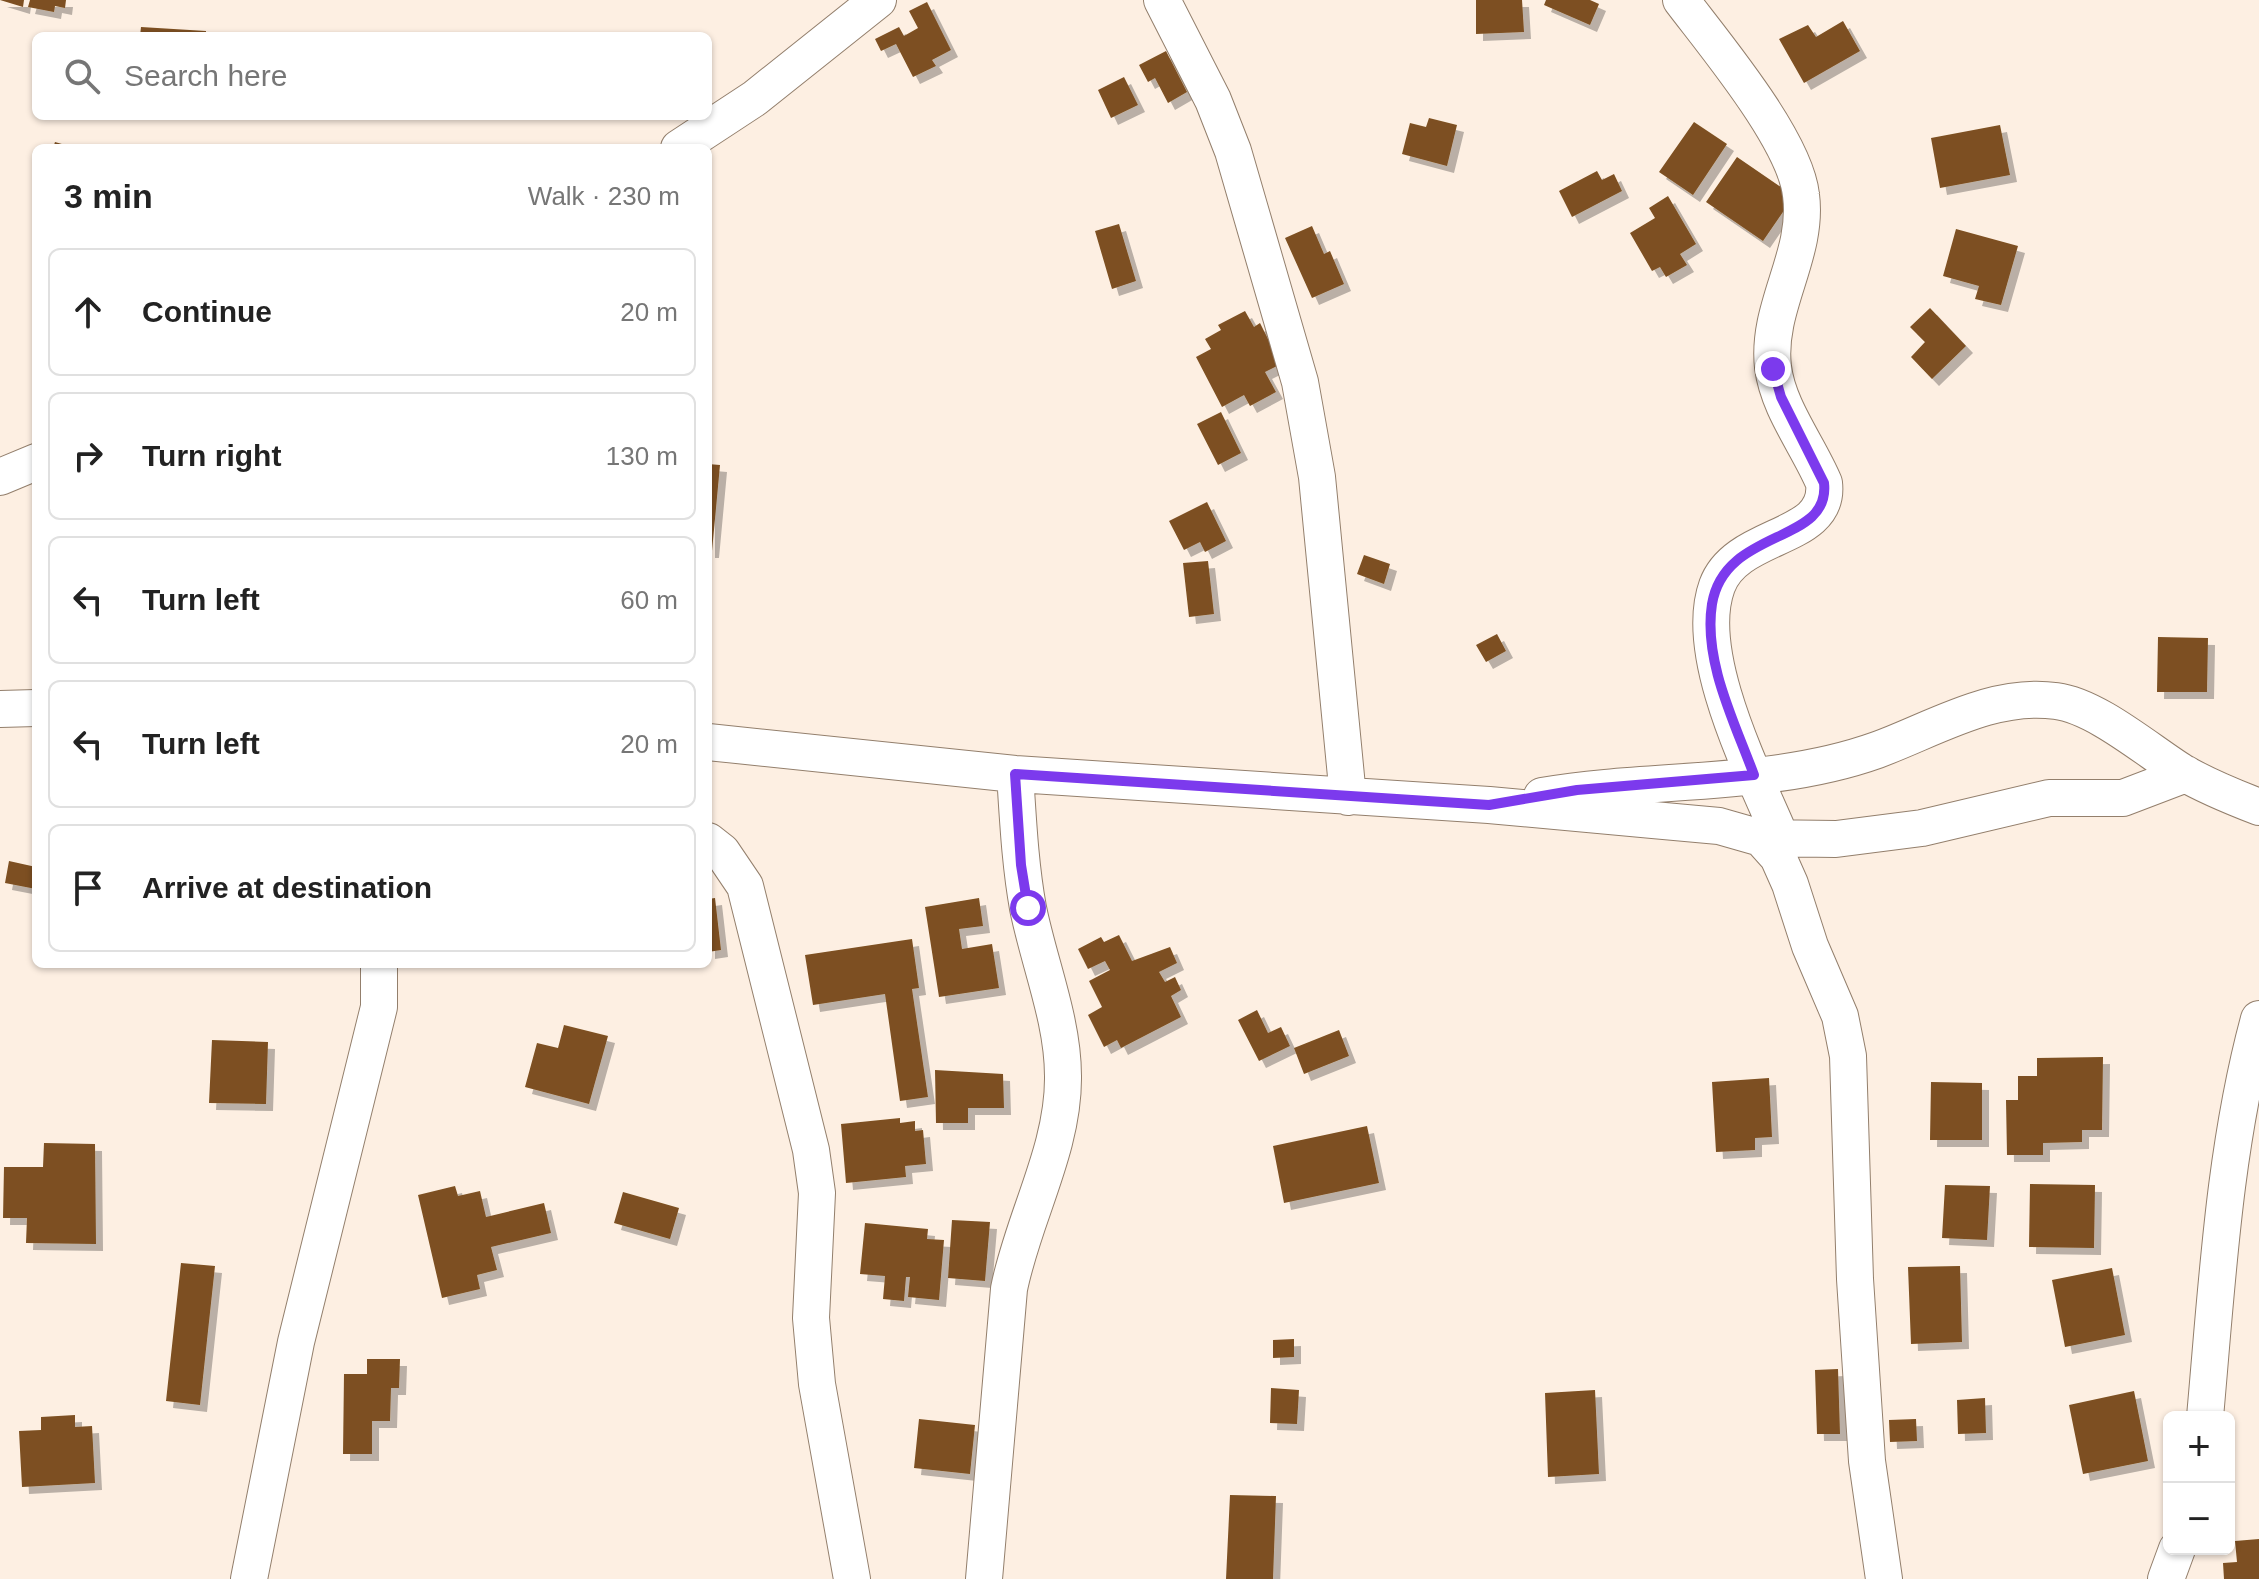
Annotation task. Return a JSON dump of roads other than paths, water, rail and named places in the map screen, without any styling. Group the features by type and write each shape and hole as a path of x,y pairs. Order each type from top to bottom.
{"street":[{"path":"685,144 755,98 878,0"},
{"path":"1162,0 1213,100 1233,151 1300,382 1319,491 1348,797"},
{"path":"1681,0 1764,114 1801,191 1803,223 1794,265 1779,309 1772,344 1773,369 1781,397 1820,474 1825,498 1822,508 1812,518 1763,543 1727,569 1712,605 1712,639 1720,681 1754,775 1771,838 1810,946 1840,1016 1848,1056 1855,1279 1867,1461 1884,1579"},
{"path":"0,477 32,464"},
{"path":"1489,805 1577,790 1754,775 1837,762 1974,711 2021,700 2058,701 2091,714 2186,774 2259,807"},
{"path":"0,709 32,708"},
{"path":"712,742 1015,774 1489,805 1719,826 1771,838 1836,839 1922,828 2049,798 2123,798 2186,774"},
{"path":"984,1579 1009,1289 1018,1243 1059,1120 1063,1076 1059,1034 1021,865 1015,774"},
{"path":"712,844 722,852 745,886 811,1150 817,1193 811,1318 817,1384 852,1579"},
{"path":"249,1579 296,1342 379,1007 379,968"},
{"path":"379,1007 402,968"},
{"path":"2206,1411 2232,1143 2241,1087 2259,1019"},
{"path":"2166,1579 2175,1555"}]}
